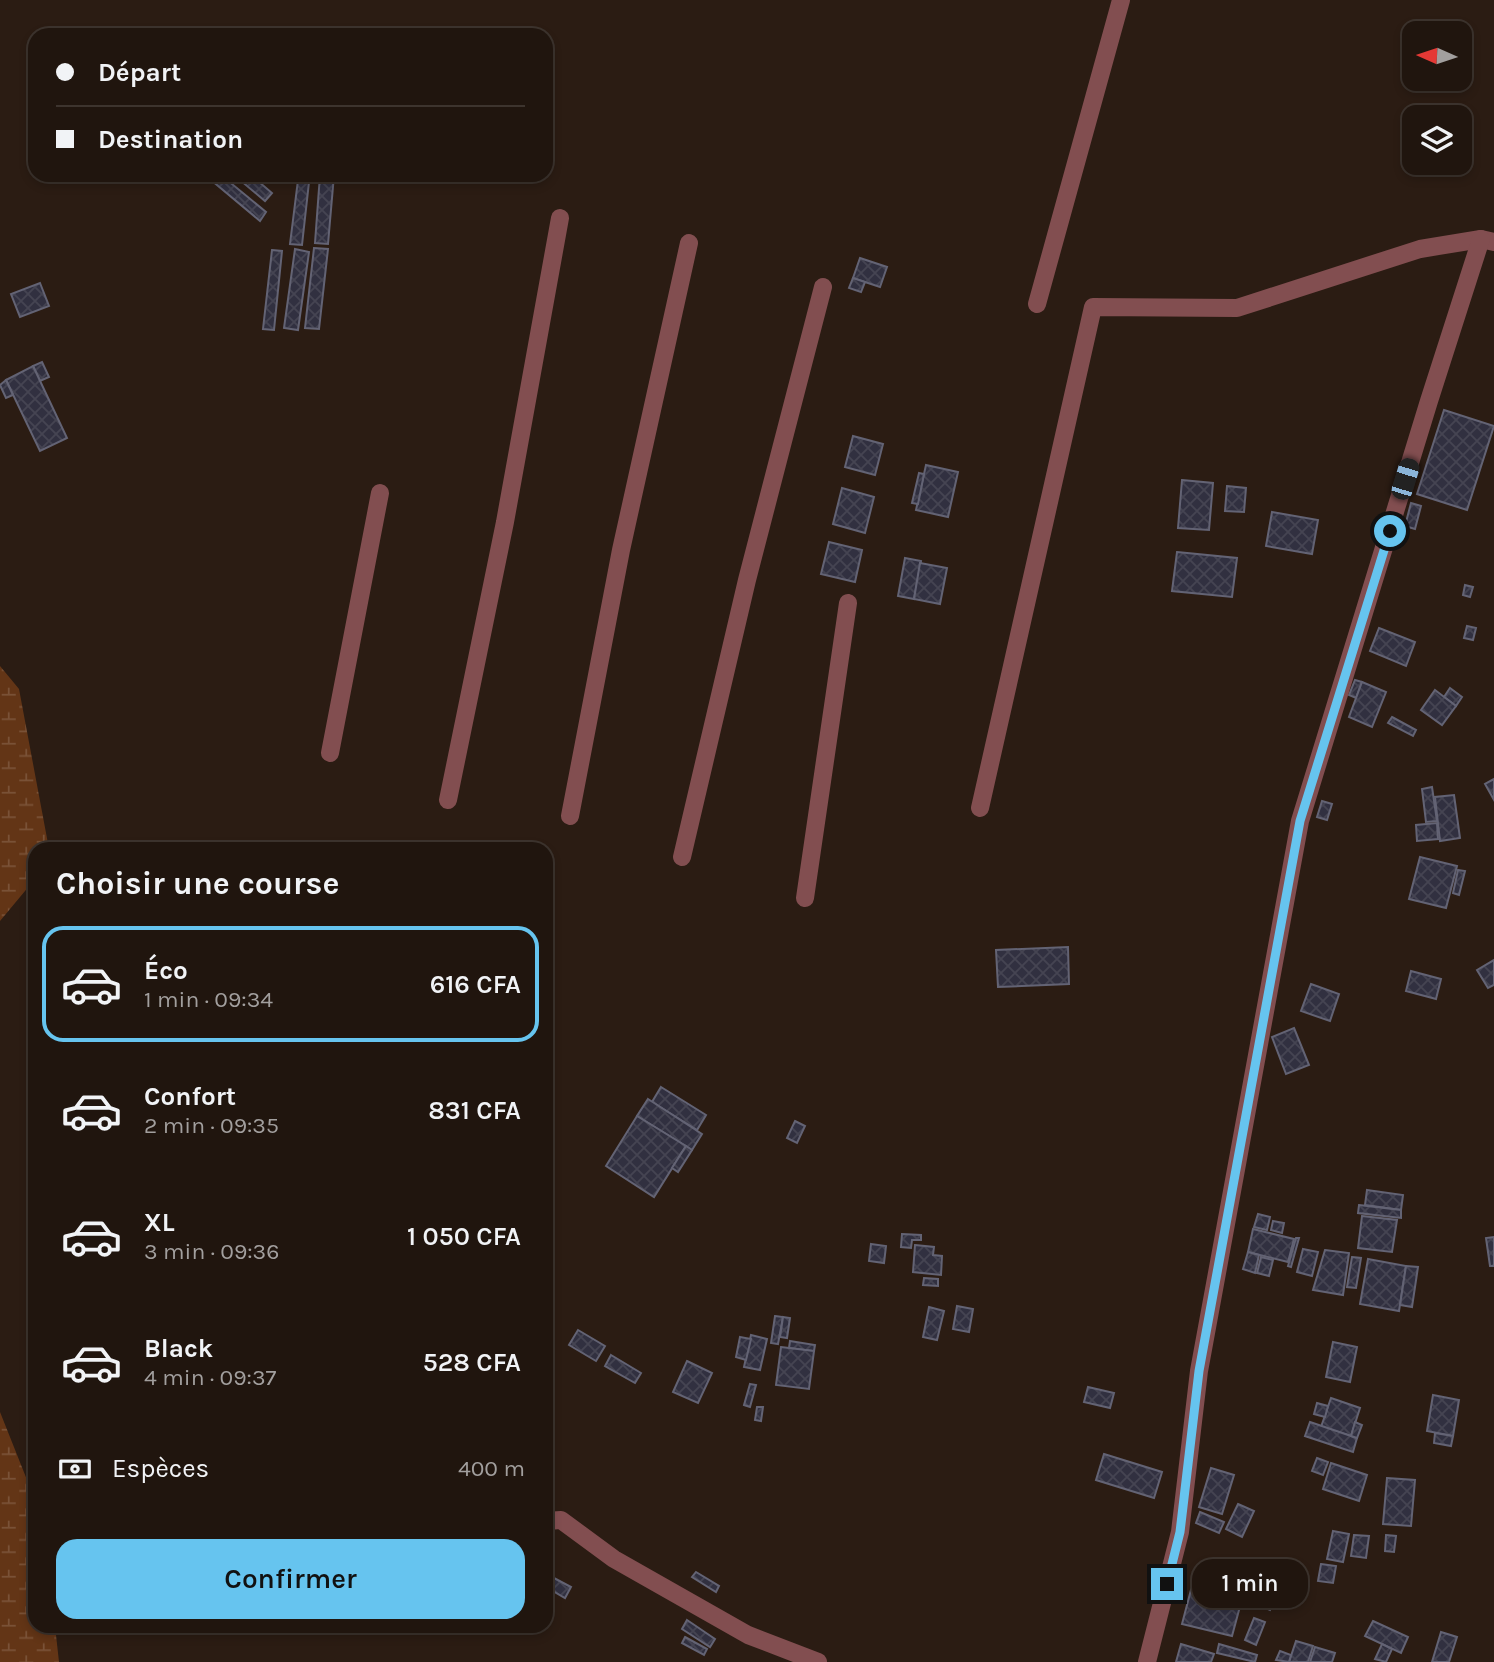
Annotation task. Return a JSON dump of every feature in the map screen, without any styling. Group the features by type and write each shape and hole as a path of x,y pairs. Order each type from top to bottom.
{"street":[{"path":"1037,304 1121,0"},
{"path":"448,800 505,522 559,218"},
{"path":"980,808 1093,307 1237,308 1420,249 1488,241 1429,401 1300,821 1199,1371 1180,1532 1147,1662"},
{"path":"570,816 621,550 689,243"},
{"path":"682,857 747,580 823,288"},
{"path":"330,753 380,493"},
{"path":"805,898 848,603"},
{"path":"553,1521 561,1520 614,1559 748,1635 818,1662"}],"green space":[{"path":"0,666 19,689 48,842 28,842 28,887 0,921"},
{"path":"0,1412 28,1482 28,1633 56,1633 59,1662 0,1662"}],"building":[{"path":"213,182 230,182 266,212 260,221"},
{"path":"242,182 259,182 272,193 265,201"},
{"path":"298,182 309,182 302,245 290,244"},
{"path":"319,182 333,182 328,244 315,243"},
{"path":"314,248 328,249 319,329 305,328"},
{"path":"295,249 309,252 298,330 284,328"},
{"path":"272,250 282,251 274,330 263,329"},
{"path":"860,258 887,267 880,287 853,278"},
{"path":"853,278 865,282 861,292 849,288"},
{"path":"40,283 49,306 20,317 11,294"},
{"path":"42,362 49,377 40,381 33,366"},
{"path":"33,366 67,438 40,451 6,380"},
{"path":"6,380 13,395 6,398 0,385"},
{"path":"1444,410 1494,426 1467,510 1417,494"},
{"path":"853,436 883,444 875,475 845,467"},
{"path":"926,465 958,472 948,517 916,510"},
{"path":"919,473 924,474 918,504 912,503"},
{"path":"1182,480 1213,483 1209,530 1178,528"},
{"path":"1227,486 1246,488 1244,512 1225,511"},
{"path":"842,488 874,497 865,533 833,524"},
{"path":"1411,503 1421,506 1415,529 1405,526"},
{"path":"1272,512 1318,520 1312,554 1266,546"},
{"path":"829,542 862,550 855,582 821,574"},
{"path":"1177,552 1237,558 1232,597 1172,591"},
{"path":"905,558 921,561 914,599 898,596"},
{"path":"920,563 947,568 940,604 914,599"},
{"path":"1465,585 1473,587 1470,597 1463,595"},
{"path":"1467,626 1476,628 1473,640 1464,638"},
{"path":"1379,628 1415,642 1406,666 1370,651"},
{"path":"1355,680 1362,682 1356,698 1349,695"},
{"path":"1362,682 1386,692 1372,727 1349,717"},
{"path":"1450,688 1462,697 1456,706 1444,697"},
{"path":"1435,690 1456,706 1442,725 1421,710"},
{"path":"1392,717 1416,730 1413,736 1388,723"},
{"path":"1494,779 1494,800 1485,784"},
{"path":"1432,787 1437,821 1426,822 1422,789"},
{"path":"1454,795 1460,838 1440,841 1435,797"},
{"path":"1322,801 1332,804 1327,820 1317,817"},
{"path":"1437,823 1438,839 1417,841 1416,825"},
{"path":"1420,857 1457,866 1446,908 1409,899"},
{"path":"1458,870 1465,871 1459,895 1453,893"},
{"path":"1068,947 1069,984 998,987 996,950"},
{"path":"1494,960 1494,985 1488,988 1477,970"},
{"path":"1411,971 1441,979 1436,999 1406,991"},
{"path":"1311,984 1339,994 1330,1021 1301,1011"},
{"path":"1294,1028 1309,1065 1286,1074 1272,1037"},
{"path":"661,1087 706,1115 697,1130 652,1102"},
{"path":"648,1099 702,1134 692,1150 637,1116"},
{"path":"637,1116 686,1146 654,1197 606,1166"},
{"path":"795,1121 805,1126 797,1143 787,1138"},
{"path":"686,1146 692,1150 678,1172 672,1168"},
{"path":"1367,1190 1403,1195 1401,1210 1365,1205"},
{"path":"1359,1205 1401,1210 1401,1218 1358,1213"},
{"path":"1258,1214 1270,1217 1267,1230 1254,1227"},
{"path":"1362,1216 1397,1220 1392,1252 1358,1248"},
{"path":"1273,1221 1284,1223 1282,1233 1271,1230"},
{"path":"1253,1229 1294,1239 1288,1262 1248,1252"},
{"path":"902,1234 921,1235 921,1240 912,1240 911,1248 901,1247"},
{"path":"1494,1237 1494,1266 1490,1266 1486,1238"},
{"path":"1296,1238 1299,1238 1291,1267 1288,1266"},
{"path":"871,1244 886,1246 884,1263 869,1261"},
{"path":"915,1245 934,1247 933,1255 942,1256 941,1275 913,1272"},
{"path":"1303,1249 1318,1252 1312,1276 1297,1272"},
{"path":"1325,1250 1349,1253 1343,1295 1313,1290"},
{"path":"1248,1252 1259,1255 1255,1273 1243,1269"},
{"path":"1261,1257 1273,1260 1269,1276 1257,1273"},
{"path":"1352,1257 1361,1258 1356,1288 1347,1287"},
{"path":"1368,1259 1406,1266 1399,1311 1360,1304"},
{"path":"1406,1266 1418,1267 1412,1307 1400,1305"},
{"path":"924,1278 938,1279 938,1286 923,1285"},
{"path":"957,1306 973,1309 969,1332 953,1329"},
{"path":"929,1307 944,1311 937,1340 923,1337"},
{"path":"775,1316 783,1317 778,1344 771,1343"},
{"path":"783,1317 790,1318 787,1338 780,1337"},
{"path":"578,1330 605,1346 596,1361 569,1345"},
{"path":"751,1335 767,1339 760,1370 744,1367"},
{"path":"740,1337 751,1339 746,1360 736,1357"},
{"path":"790,1341 815,1345 814,1351 789,1348"},
{"path":"1333,1342 1357,1347 1350,1382 1326,1377"},
{"path":"781,1347 814,1351 809,1389 776,1385"},
{"path":"611,1355 641,1373 635,1383 605,1366"},
{"path":"687,1361 712,1373 698,1403 673,1392"},
{"path":"750,1384 756,1385 750,1407 744,1405"},
{"path":"1088,1387 1114,1393 1110,1408 1084,1402"},
{"path":"1433,1395 1459,1400 1453,1436 1427,1431"},
{"path":"1331,1398 1360,1408 1351,1436 1321,1427"},
{"path":"1317,1403 1328,1406 1325,1417 1314,1414"},
{"path":"757,1407 763,1407 761,1421 755,1420"},
{"path":"1310,1422 1357,1438 1353,1452 1305,1436"},
{"path":"1355,1422 1362,1425 1357,1438 1351,1436"},
{"path":"1435,1433 1453,1436 1451,1446 1434,1443"},
{"path":"1104,1454 1162,1472 1154,1498 1096,1480"},
{"path":"1317,1458 1328,1462 1323,1475 1312,1471"},
{"path":"1331,1463 1367,1475 1359,1501 1323,1489"},
{"path":"1211,1468 1234,1475 1222,1514 1199,1507"},
{"path":"1387,1478 1415,1480 1411,1526 1383,1524"},
{"path":"1238,1504 1254,1511 1242,1537 1226,1529"},
{"path":"1200,1512 1224,1522 1219,1533 1196,1523"},
{"path":"1333,1531 1349,1534 1343,1562 1327,1559"},
{"path":"1354,1535 1369,1536 1366,1558 1351,1556"},
{"path":"1386,1535 1396,1536 1394,1552 1385,1551"},
{"path":"1321,1564 1336,1566 1333,1583 1318,1581"},
{"path":"696,1572 719,1586 716,1592 692,1577"},
{"path":"553,1578 571,1587 565,1598 553,1591"},
{"path":"1192,1586 1242,1599 1232,1636 1182,1624"},
{"path":"1262,1590 1276,1597 1270,1610 1256,1604"},
{"path":"1254,1618 1265,1622 1256,1645 1245,1640"},
{"path":"687,1620 715,1639 710,1647 682,1629"},
{"path":"1373,1621 1408,1637 1401,1653 1365,1636"},
{"path":"1441,1632 1457,1637 1449,1662 1432,1662"},
{"path":"685,1637 707,1649 704,1655 682,1643"},
{"path":"1296,1641 1313,1646 1308,1662 1289,1662"},
{"path":"1181,1644 1214,1654 1211,1662 1176,1662"},
{"path":"1219,1644 1257,1655 1255,1662 1217,1653"},
{"path":"1382,1644 1392,1649 1386,1662 1375,1659"},
{"path":"1315,1647 1335,1653 1332,1662 1310,1662"},
{"path":"1280,1651 1291,1655 1289,1662 1276,1660"}],"route":[{"path":"1167,1584 1180,1532 1199,1371 1300,821 1390,531"}]}
